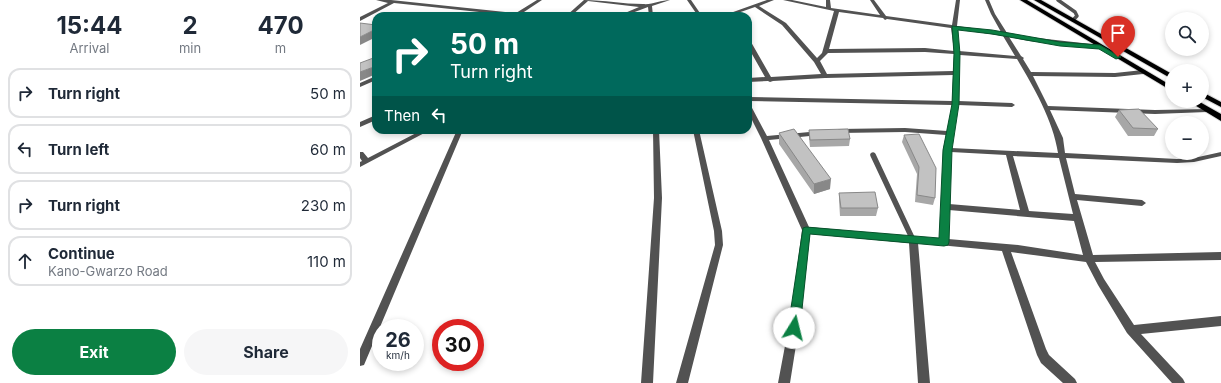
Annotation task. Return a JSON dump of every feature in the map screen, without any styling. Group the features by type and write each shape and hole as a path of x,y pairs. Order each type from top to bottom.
{"main road":[{"path":"1023,0 1165,85"},
{"path":"1037,0 1165,73"},
{"path":"1209,98 1221,105"},
{"path":"1204,108 1221,118"}],"street":[{"path":"378,0 481,12"},
{"path":"522,12 540,0"},
{"path":"573,12 587,0 648,5"},
{"path":"630,12 648,5 668,0"},
{"path":"689,0 697,12"},
{"path":"740,12 772,0"},
{"path":"785,0 885,18 1060,44 1100,47"},
{"path":"828,0 829,9"},
{"path":"872,0 885,18"},
{"path":"944,242 947,150 955,104 957,54 954,28 958,0"},
{"path":"987,0 993,14 1007,35 1047,108 1059,138 1072,197 1089,259 1101,282 1131,330 1179,383"},
{"path":"373,12 392,2"},
{"path":"648,5 650,12"},
{"path":"756,6 784,24 816,61 825,76"},
{"path":"816,61 822,58 826,51 837,10"},
{"path":"360,19 372,13"},
{"path":"752,49 770,80"},
{"path":"826,51 925,50 957,54 1020,58"},
{"path":"1029,74 1114,75 1143,72"},
{"path":"752,80 825,76 956,73"},
{"path":"360,84 372,80"},
{"path":"752,99 1012,105"},
{"path":"1047,108 1155,112 1207,110"},
{"path":"752,114 806,230 796,314 784,383"},
{"path":"360,125 372,120"},
{"path":"764,138 828,132 905,130 950,133"},
{"path":"360,165 419,134"},
{"path":"360,361 458,134"},
{"path":"647,383 658,198 656,134"},
{"path":"682,383 719,245 718,231 697,134"},
{"path":"947,150 1178,160 1194,160 1221,154"},
{"path":"1009,153 1025,213"},
{"path":"360,154 367,161"},
{"path":"1072,197 1142,203"},
{"path":"946,207 1078,218"},
{"path":"806,230 1005,248 1089,259 1221,256"},
{"path":"913,240 924,383"},
{"path":"1005,248 1041,351 1045,359 1071,383"},
{"path":"1131,330 1221,321"}],"lane":[{"path":"1058,0 1075,12 1077,16 1073,20"},
{"path":"873,155 913,240"}],"building":[{"path":"360,23 372,24 372,31 360,37"},
{"path":"372,58 372,68 360,72 360,63"},
{"path":"1139,109 1158,129 1133,128 1119,110"},
{"path":"794,129 831,179 814,184 779,133"},
{"path":"848,129 850,139 810,140 809,130"},
{"path":"919,134 936,168 935,198 917,195 919,167 904,135"},
{"path":"875,192 878,208 841,208 839,193"}],"route":[{"path":"794,328 806,230 944,242 947,150 955,104 957,54 954,28 992,32 1060,44 1100,47 1118,57"}]}
